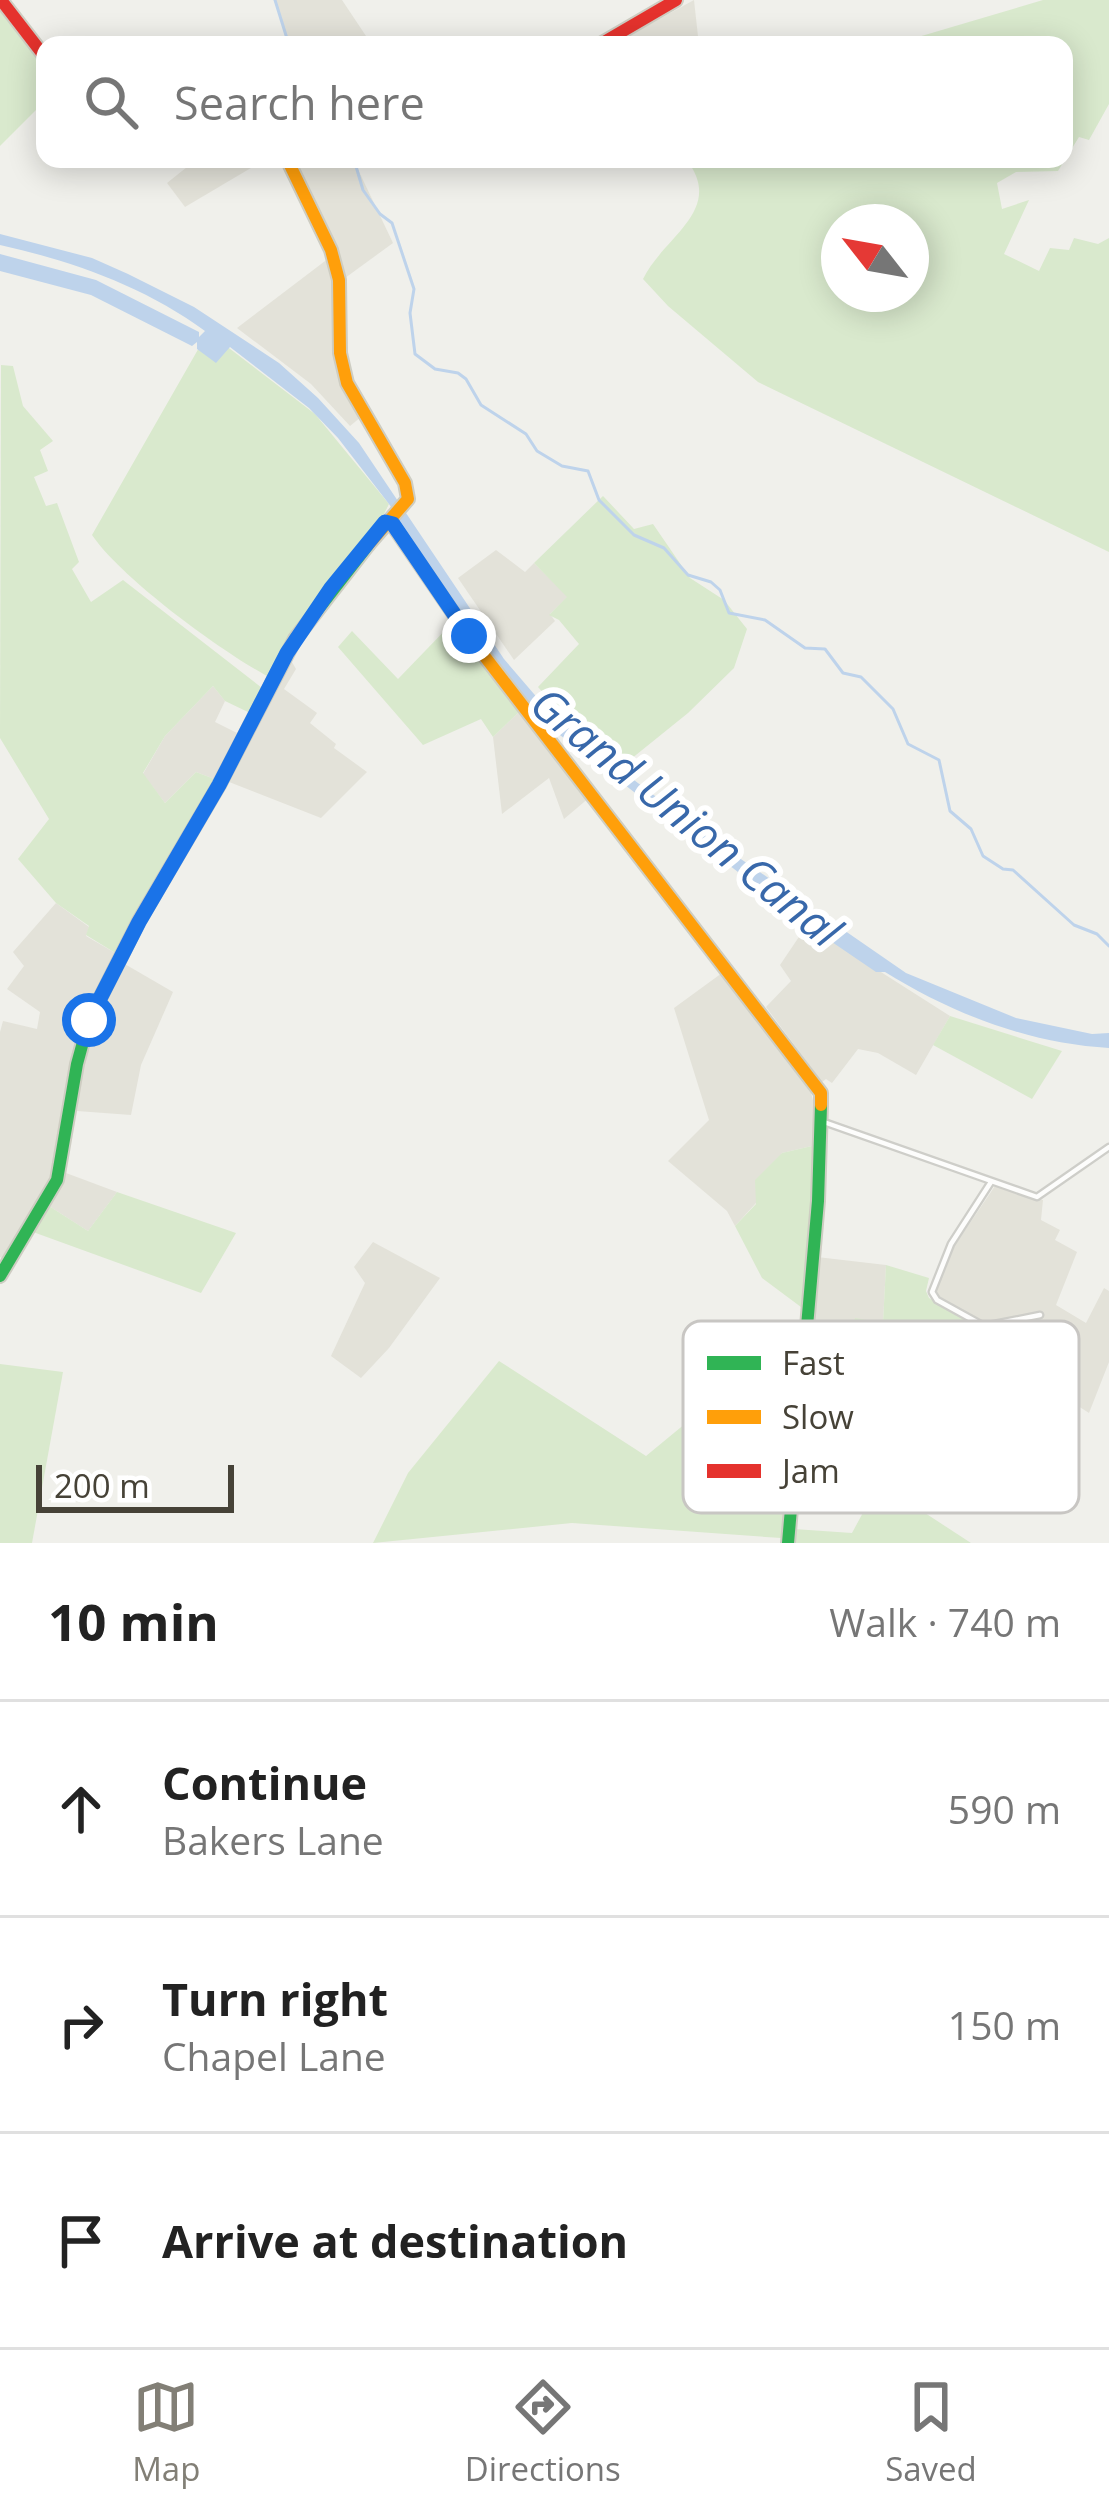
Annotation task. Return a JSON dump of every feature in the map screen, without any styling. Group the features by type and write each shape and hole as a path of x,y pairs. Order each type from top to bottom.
{"street":[{"path":"1,0 36,46"},
{"path":"614,36 676,0"},
{"path":"0,1276 57,1180 89,1020 139,922 296,639 340,576 396,513 405,483 347,382 340,353 339,280 332,250 291,168"},
{"path":"396,513 469,636 818,1088 821,1120 808,1321"},
{"path":"821,1120 1037,1197 1109,1147"},
{"path":"975,1321 932,1292 940,1264 992,1183"},
{"path":"1012,1321 1040,1316"}],"shaded area":[{"path":"275,0 342,0 366,36 286,36"},
{"path":"694,0 698,36 629,36"},
{"path":"186,168 251,168 185,207 167,183"},
{"path":"297,168 357,168 393,243 345,278"},
{"path":"329,258 336,283 337,358 361,417 350,426 311,384 237,328"},
{"path":"496,550 525,572 534,563 568,597 550,614 555,621 514,660 458,578"},
{"path":"289,657 296,669 284,689 317,713 310,723 336,744 334,748 367,772 321,818 224,780"},
{"path":"213,686 225,701 215,722 237,733 217,780 196,772 165,803 143,774 165,736"},
{"path":"522,709 590,797 564,819 549,778 502,814 493,737"},
{"path":"56,903 89,927 86,936 117,954 81,1022 53,1179 6,1260 0,1257 0,1032 3,1021 37,1029 40,1012 7,989 24,966 13,952"},
{"path":"807,925 950,1016 916,1075 878,1053 858,1049 832,1083 822,1082 766,1007 791,981 780,965"},
{"path":"123,963 173,992 141,1065 131,1115 77,1111 93,1027"},
{"path":"722,973 810,1089 817,1115 816,1145 782,1153 756,1203 735,1226 727,1211 668,1161 709,1120 674,1008"},
{"path":"66,1173 117,1192 88,1231 49,1206"},
{"path":"995,1186 1043,1200 1041,1220 1060,1230 1055,1240 1077,1252 1056,1305 1086,1323 1104,1288 1109,1291 1109,1362 1089,1413 1079,1407 1079,1321 978,1321 939,1297 935,1287 953,1248"},
{"path":"373,1242 440,1278 361,1378 331,1356 365,1283 354,1267"},
{"path":"817,1257 886,1265 883,1321 812,1321"}],"green space":[{"path":"1043,0 1109,0 1109,104 1089,140 1079,137 1073,147 1073,36 921,36"},
{"path":"0,9 36,51 36,110 0,146"},
{"path":"691,168 1060,168 1016,172 997,183 1002,209 1029,200 1004,254 1039,271 1050,248 1069,250 1074,238 1098,244 1109,238 1109,552 758,382 668,306 643,279 687,222 699,193"},
{"path":"208,332 315,414 389,504 379,524 321,592 269,677 174,613 92,535"},
{"path":"1,365 13,366 23,406 53,441 40,450 48,471 34,477 46,506 57,503 79,562 72,569 91,602 123,580 262,688 250,713 225,701 213,686 165,736 143,773 165,803 196,772 217,780 117,954 86,935 89,926 56,903 18,859 49,819 0,738"},
{"path":"603,496 634,529 653,524 690,578 724,600 747,629 734,668 626,763 574,728 538,687 579,644 549,615 567,597 534,563"},
{"path":"453,622 522,709 493,737 481,719 423,745 338,647 352,631 398,679"},
{"path":"950,1016 1062,1051 1032,1099 933,1045"},
{"path":"816,1145 805,1310 762,1278 735,1226 756,1204 755,1180 782,1153"},
{"path":"117,1192 236,1233 201,1293 33,1232 49,1206 88,1231"},
{"path":"886,1265 929,1278 929,1298 966,1321 883,1321"},
{"path":"499,1361 646,1456 683,1425 683,1513 784,1513 781,1538 572,1523 373,1543 408,1473"},
{"path":"0,1364 63,1372 32,1543 0,1543"},
{"path":"863,1513 925,1513 971,1543 794,1543 794,1529 852,1533"}],"water":[{"path":"0,234 92,258 128,274 194,307 279,363 359,443 504,659 540,701 584,742 709,837 906,973 1016,1018 1092,1034 1109,1033 1109,1048 1021,1033 964,1013 885,972 876,972 807,925 543,722 493,662 389,504 309,408 230,347 216,363 197,349 197,342 192,346 91,295 0,271 0,254 96,280 199,332 199,337 205,331 107,277 0,245"}],"waterway":[{"path":"275,0 286,36"},
{"path":"356,168 363,190 392,223 414,289 410,313 415,354 435,369 466,379 481,405 526,434 537,451 562,466 588,471 599,500 634,535 664,548 688,575 711,582 720,590 729,613 765,620 805,648 825,649 843,673 861,677 893,709 908,744 939,760 950,811 971,829 983,856 1013,870 1074,925 1097,934 1109,946"}],"traffic: fast":[{"path":"0,1276 57,1180 89,1020 295,639 368,545"},
{"path":"807,1321 821,1105"},
{"path":"788,1543 791,1513"}],"traffic: slow":[{"path":"291,168 331,250 339,280 340,353 347,383 405,483 408,499 368,545"},
{"path":"390,521 469,636 821,1093 821,1105"}],"traffic: jam":[{"path":"1,0 36,45"},
{"path":"614,36 676,0"}],"route":[{"path":"89,1020 287,653 331,588 385,522 393,524 469,636"}],"water label":[{"name":"Grand Union Canal","path":"687,816"}]}
